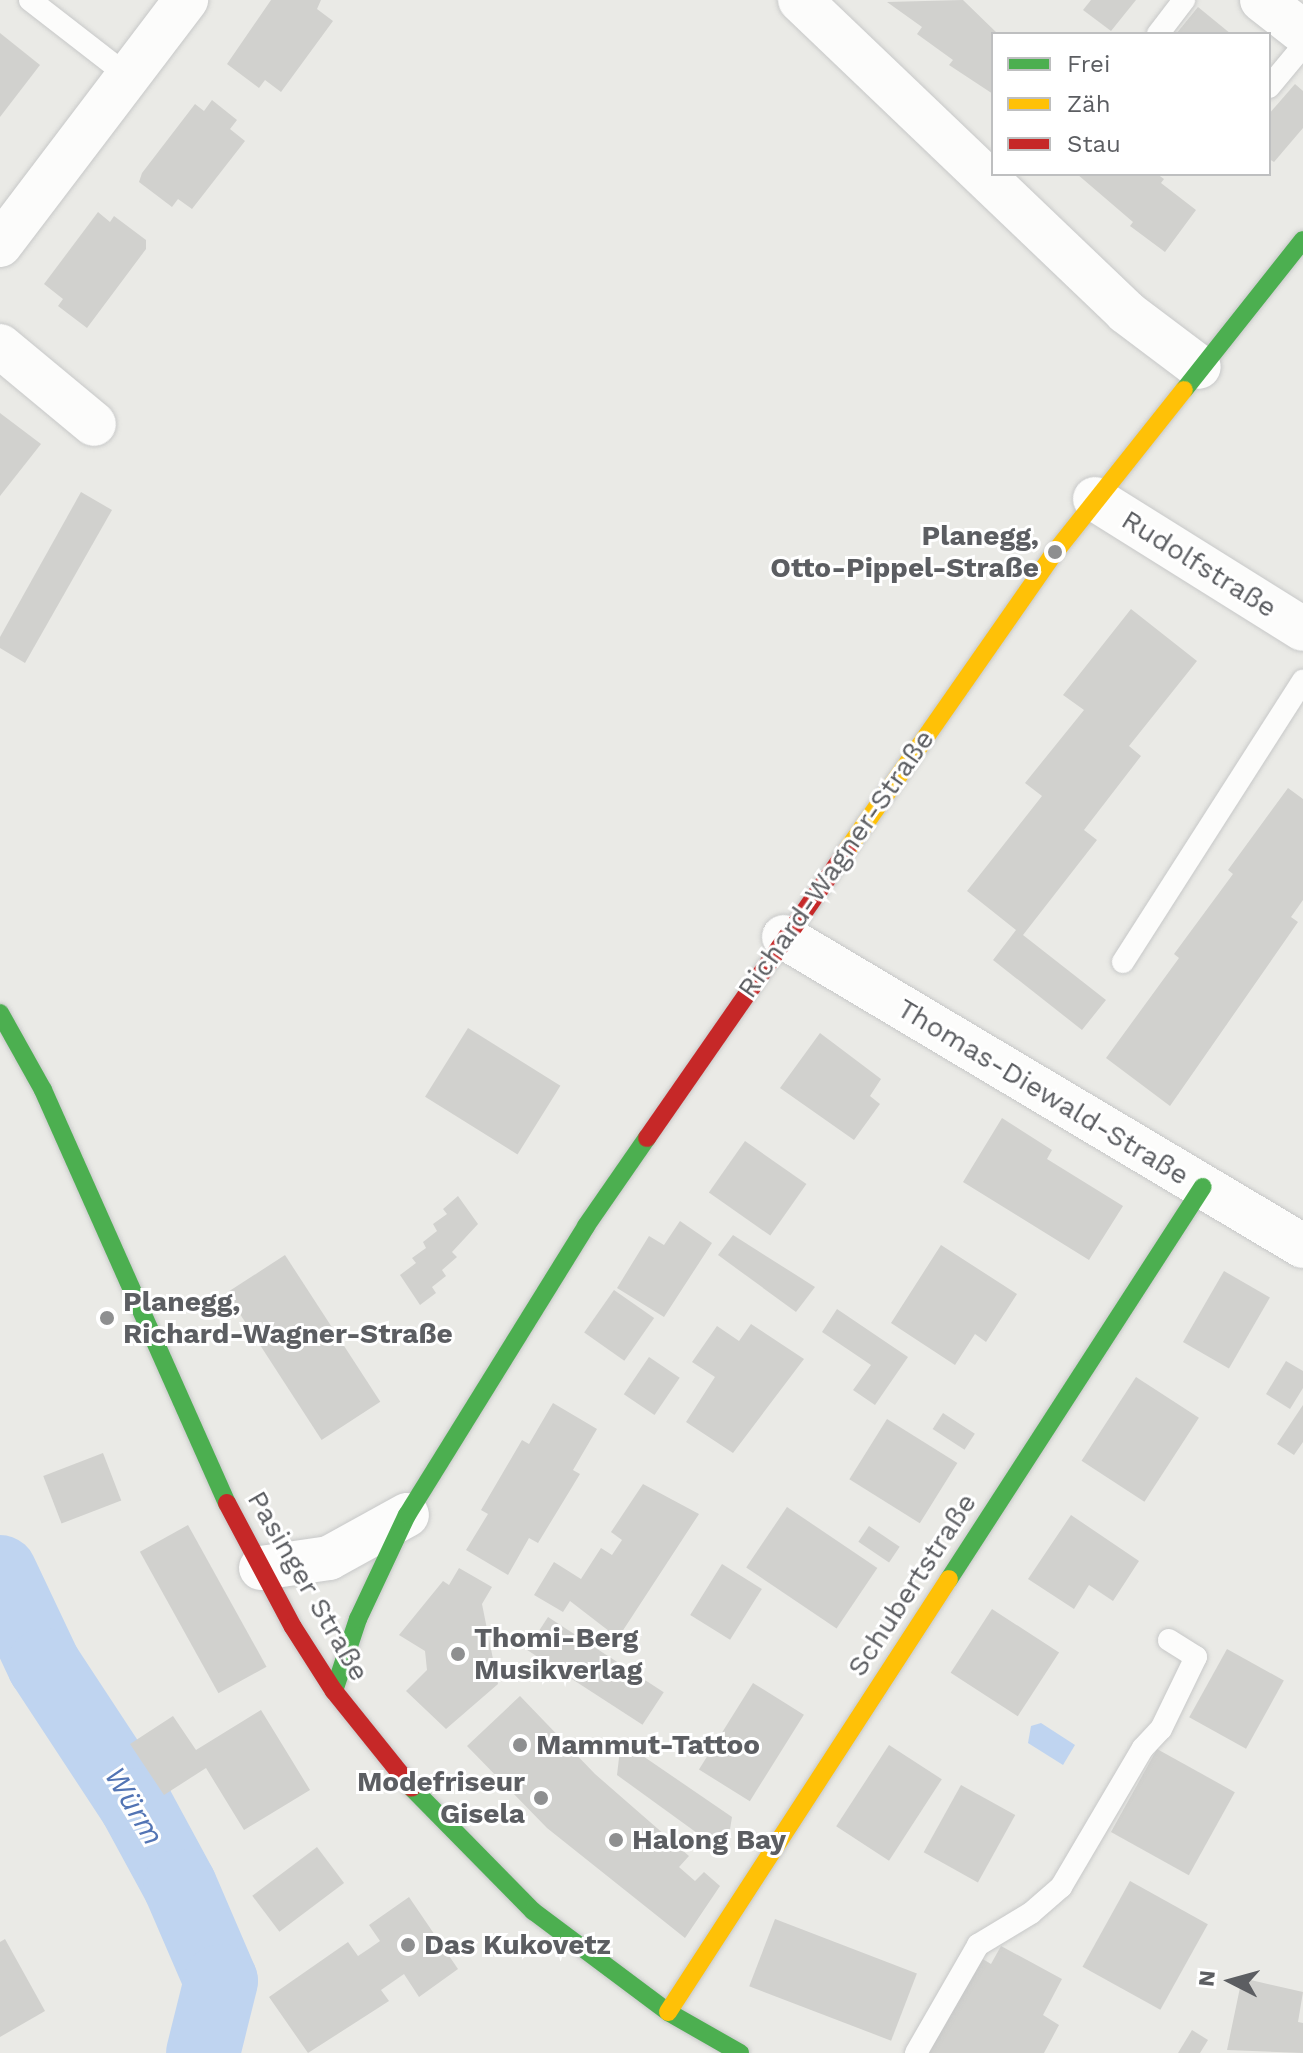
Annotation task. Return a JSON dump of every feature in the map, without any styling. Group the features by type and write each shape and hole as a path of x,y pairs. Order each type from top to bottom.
{"street":[{"path":"0,245 186,0"},
{"path":"800,0 1126,312 1199,367"},
{"path":"1262,0 1303,32"},
{"name":"Richard-Wagner-Straße","path":"334,1691 358,1619 407,1515 586,1226 784,937 1095,499 1303,240"},
{"path":"0,346 94,424"},
{"name":"Rudolfstraße","path":"1095,499 1303,629"},
{"name":"Thomas-Diewald-Straße","path":"784,937 1303,1246"},
{"name":"Pasinger Straße","path":"0,1013 43,1090 204,1452 261,1568 334,1691 376,1748 448,1829 533,1911 668,2012 740,2053"},
{"name":"Schubertstraße","path":"668,2012 1203,1187"},
{"name":"Richard-Wagner-Straße","path":"261,1568 329,1558 407,1515"}],"lane":[{"path":"30,0 128,76"},
{"path":"1160,32 1184,0"},
{"path":"1271,85 1303,46"},
{"path":"1123,962 1303,681"},
{"path":"916,2053 978,1945 1031,1913 1061,1887 1143,1748 1161,1729 1196,1657 1169,1640"}],"water":[{"path":"1041,1723 1075,1745 1063,1765 1028,1743 1031,1726"}],"building":[{"path":"271,0 321,0 317,9 333,21 281,92 265,80 259,88 227,64"},
{"path":"963,0 996,32 991,32 991,93 949,65 953,60 917,34 922,27 887,2"},
{"path":"1091,0 1136,0 1111,31 1083,10"},
{"path":"1198,7 1229,32 1178,32"},
{"path":"0,33 40,65 0,117"},
{"path":"1295,84 1303,91 1303,128 1274,162 1271,160 1271,112"},
{"path":"212,100 237,120 230,129 245,141 192,209 178,199 172,207 139,182 142,173 195,104 204,111"},
{"path":"1079,176 1160,176 1164,179 1161,183 1196,210 1165,252 1130,226 1133,222"},
{"path":"98,212 110,222 114,216 146,240 146,249 87,328 58,306 63,299 44,284"},
{"path":"0,413 41,444 0,496"},
{"path":"81,492 112,510 25,663 0,648 0,637"},
{"path":"1131,609 1197,661 1129,746 1141,756 1084,830 1097,840 1023,935 1106,1000 1082,1030 993,960 1016,930 967,891 1042,796 1025,783 1084,710 1063,695"},
{"path":"1288,788 1303,799 1303,900 1291,917 1298,922 1170,1106 1106,1058 1179,958 1174,954 1233,874 1228,870"},
{"path":"468,1028 560,1086 518,1154 425,1097"},
{"path":"820,1033 881,1079 870,1096 880,1104 854,1140 780,1088"},
{"path":"1002,1118 1052,1150 1047,1159 1123,1206 1089,1260 963,1182"},
{"path":"745,1141 806,1184 770,1236 709,1193"},
{"path":"458,1196 478,1224 452,1252 457,1257 442,1270 446,1276 432,1287 436,1293 420,1305 400,1275 416,1263 412,1258 426,1248 423,1242 437,1231 433,1224 447,1214 443,1209"},
{"path":"680,1221 712,1243 664,1317 617,1288 649,1236 664,1245"},
{"path":"733,1235 815,1287 796,1312 718,1255"},
{"path":"941,1245 1017,1294 986,1342 975,1334 955,1365 891,1323"},
{"path":"285,1255 380,1402 322,1440 226,1293"},
{"path":"1224,1271 1270,1298 1229,1369 1183,1342"},
{"path":"614,1290 654,1318 624,1361 584,1333"},
{"path":"837,1309 908,1357 875,1405 853,1390 871,1365 822,1332"},
{"path":"751,1324 804,1359 733,1453 686,1422 715,1377 692,1362 717,1326 739,1341"},
{"path":"649,1357 680,1378 655,1415 624,1394"},
{"path":"1286,1361 1303,1371 1303,1388 1290,1409 1266,1394"},
{"path":"1136,1377 1199,1418 1144,1502 1082,1461"},
{"path":"553,1403 597,1429 573,1470 580,1474 538,1543 529,1538 508,1575 466,1550 488,1514 481,1510 522,1440 529,1444"},
{"path":"1303,1405 1303,1442 1294,1455 1277,1444"},
{"path":"943,1413 975,1434 965,1450 933,1429"},
{"path":"887,1419 957,1463 920,1523 849,1479"},
{"path":"103,1453 121,1501 62,1524 43,1476"},
{"path":"643,1484 699,1514 618,1638 570,1601 563,1612 534,1595 554,1562 581,1579 601,1548 612,1555 622,1540 611,1532"},
{"path":"787,1507 877,1568 837,1628 746,1568"},
{"path":"1071,1515 1139,1561 1113,1601 1089,1585 1074,1609 1028,1579"},
{"path":"188,1525 267,1667 218,1693 140,1552"},
{"path":"869,1526 900,1547 889,1562 858,1542"},
{"path":"722,1564 762,1589 730,1640 690,1615"},
{"path":"459,1568 492,1587 482,1604 498,1684 446,1729 406,1691 427,1670 425,1651 399,1635 443,1581 449,1585"},
{"path":"992,1609 1059,1653 1018,1716 951,1673"},
{"path":"548,1617 664,1692 642,1725 527,1650"},
{"path":"1227,1649 1284,1681 1246,1749 1189,1717"},
{"path":"753,1683 804,1715 750,1801 699,1770"},
{"path":"520,1696 595,1774 689,1856 679,1867 695,1881 704,1872 720,1886 685,1938 547,1828 467,1746"},
{"path":"261,1710 310,1790 244,1830 206,1768 164,1795 130,1744 173,1716 196,1750"},
{"path":"621,1741 732,1817 726,1854 617,1775"},
{"path":"889,1745 942,1779 889,1861 836,1826"},
{"path":"1157,1749 1235,1792 1189,1875 1111,1832"},
{"path":"961,1785 1015,1815 978,1882 924,1852"},
{"path":"317,1847 344,1883 279,1932 252,1896"},
{"path":"1130,1881 1208,1924 1160,2010 1082,1967"},
{"path":"409,1897 458,1969 419,1997 404,1974 381,1990 389,2001 308,2053 269,1997 348,1942 358,1956 380,1941 369,1925"},
{"path":"775,1919 917,1973 891,2041 749,1986"},
{"path":"5,1939 45,2011 0,2037 0,1942"},
{"path":"1001,1946 1062,1979 1043,2015 1059,2025 1044,2053 929,2053 981,1958 991,1964"},
{"path":"1242,1978 1303,1992 1298,2022 1303,2023 1303,2053 1227,2050"},
{"path":"1192,2030 1208,2040 1200,2053 1178,2053"}],"waterway":[{"name":"Würm","path":"0,1572 44,1665 136,1805 180,1886 221,1981 203,2053"}],"traffic: fast":[{"path":"1184,390 1303,240"},
{"path":"0,1013 43,1090 227,1503"},
{"path":"334,1691 358,1619 407,1515 586,1226 647,1138"},
{"path":"949,1579 1203,1187"},
{"path":"412,1788 533,1911 668,2012 740,2053"}],"traffic: slow":[{"path":"847,850 1055,552 1184,390"},
{"path":"668,2012 949,1579"}],"traffic: jam":[{"path":"647,1138 847,850"},
{"path":"227,1503 293,1627 334,1691 412,1788"}],"place":[{"name":"Planegg, Otto-Pippel-Straße","path":"1055,552"},
{"name":"Planegg, Richard-Wagner-Straße","path":"107,1318"},
{"name":"Thomi-Berg Musikverlag","path":"458,1654"},
{"name":"Mammut-Tattoo","path":"520,1745"},
{"name":"Modefriseur Gisela","path":"541,1798"},
{"name":"Halong Bay","path":"616,1840"},
{"name":"Das Kukovetz","path":"408,1945"}]}
